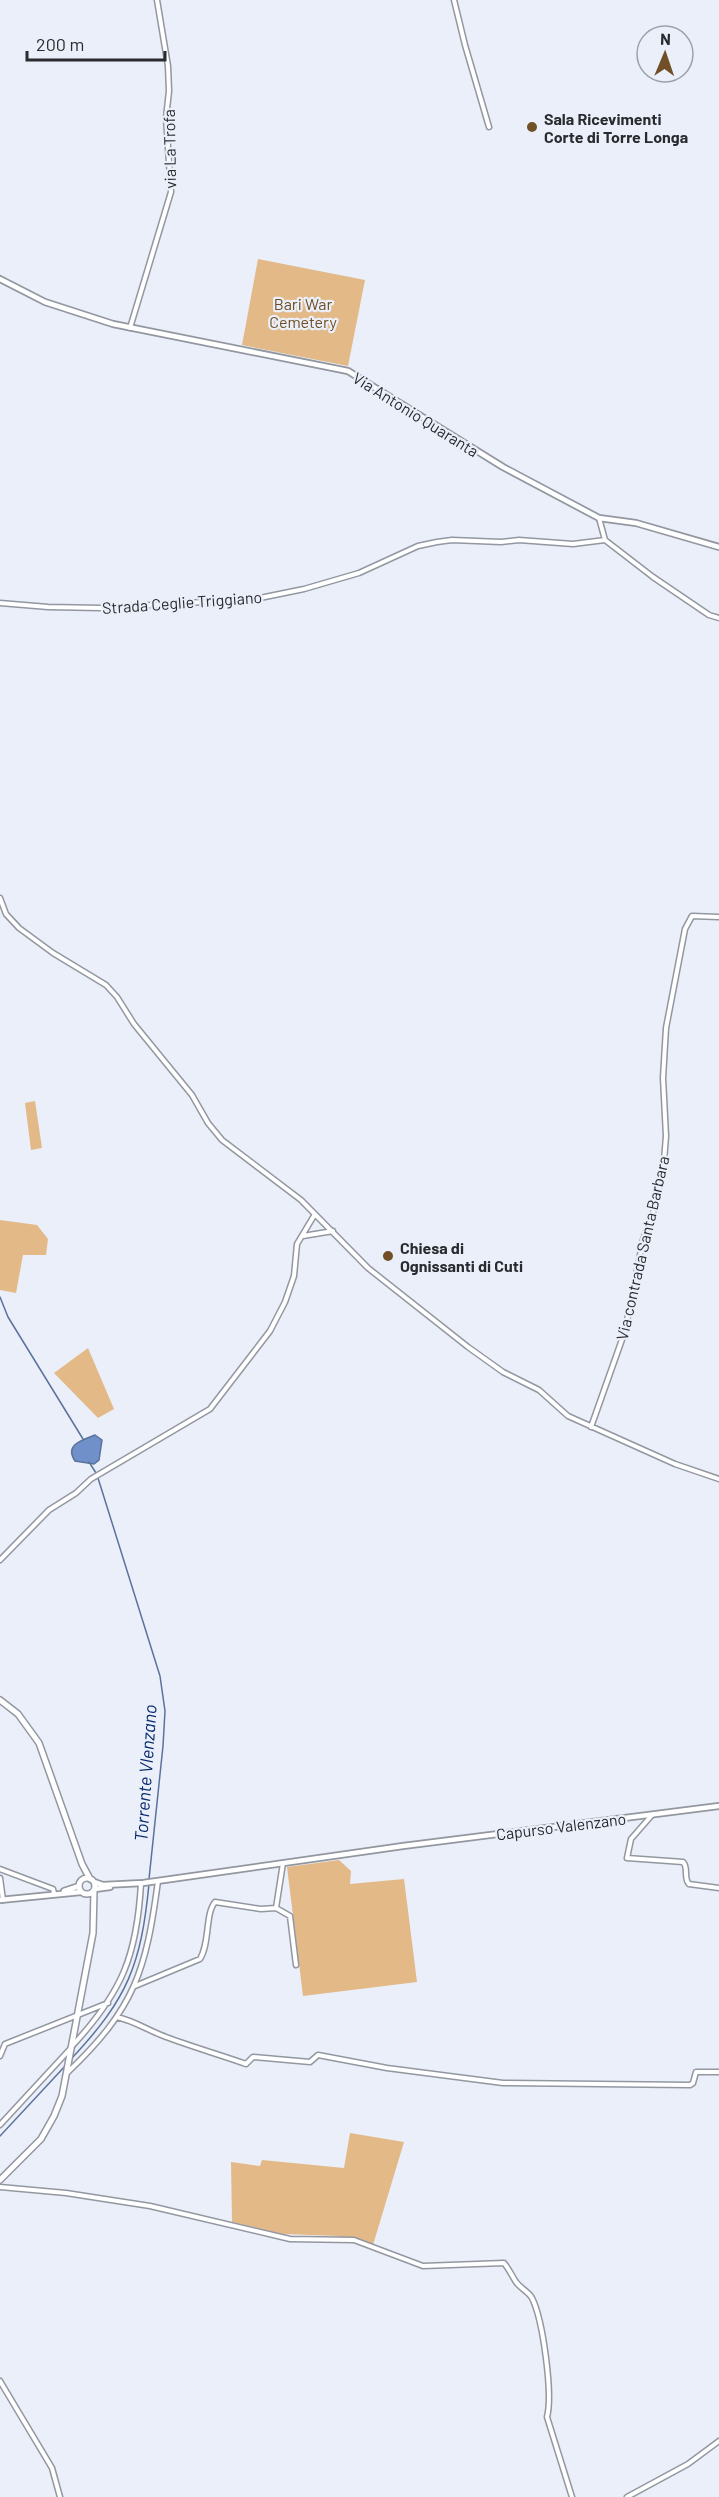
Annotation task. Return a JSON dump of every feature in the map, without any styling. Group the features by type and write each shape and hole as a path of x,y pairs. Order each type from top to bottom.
{"main road":[{"path":"0,1700 18,1714 39,1743 82,1864 92,1880 94,1890 93,1933 62,2096 41,2139 0,2180"},
{"path":"82,1864 82,1888 94,1908"},
{"path":"82,1888 92,1880"},
{"path":"82,1888 94,1890"}],"street":[{"name":"via La Trofa","path":"130,328 171,192 166,118 169,91 168,66 157,0"},
{"path":"454,0 489,127"},
{"name":"Via Antonio Quaranta","path":"0,279 72,312 130,328 348,371 494,462 599,518 636,523 719,547"},
{"path":"599,518 605,540 653,577 709,615 719,618"},
{"name":"Strada Ceglie Triggiano","path":"0,603 101,608 255,599 359,573 418,546 437,542 519,540 573,544 605,540"},
{"path":"0,898 6,914 19,928 53,953 106,985 117,997 134,1024 192,1095 208,1123 222,1140 275,1178 333,1231 368,1268 468,1347 504,1372 539,1390 568,1416 675,1464 719,1479"},
{"name":"Via contrada Santa Barbara","path":"591,1427 625,1331 643,1240 653,1213 663,1173 666,1136 663,1078 666,1028 685,929 692,916 719,917"},
{"path":"0,1560 49,1510 76,1493 92,1479 210,1409 270,1331 285,1302 294,1276 297,1244 315,1214"},
{"path":"302,1236 333,1231"},
{"name":"Capurso Valenzano","path":"119,1885 719,1806"},
{"path":"652,1815 630,1839 627,1858 683,1862 686,1865 686,1881 689,1884 719,1888"},
{"path":"276,1908 283,1863"},
{"path":"0,1869 53,1889 55,1893"},
{"path":"0,1878 2,1900 82,1888"},
{"path":"92,1880 104,1885 119,1885"},
{"path":"67,2071 117,2017 135,1986 150,1937 157,1881"},
{"path":"0,2125 72,2048 109,2003 127,1966 134,1944 142,1883"},
{"path":"94,1890 119,1885"},
{"path":"135,1986 200,1959 214,1902 276,1908 290,1916 296,1965"},
{"path":"0,2056 5,2044 109,2003"},
{"path":"117,2017 144,2026 152,2032 246,2064 254,2057 310,2062 318,2055 387,2068 528,2085 690,2085 693,2083 696,2072 719,2072"},
{"path":"0,2187 66,2193 150,2206 290,2239 354,2240 423,2266 504,2263 517,2283 529,2292 534,2301 545,2355 551,2405 548,2417 572,2497"},
{"path":"0,2381 52,2468 60,2497"},
{"path":"627,2497 688,2464 719,2441"}],"green space":[{"name":"Bari War Cemetery","path":"258,259 365,280 348,366 242,345"},
{"path":"35,1101 42,1148 31,1150 25,1103"},
{"path":"0,1220 37,1225 48,1239 46,1255 23,1255 16,1293 0,1290"},
{"path":"88,1348 114,1409 98,1418 54,1373"},
{"path":"339,1860 351,1871 350,1884 404,1879 417,1982 303,1996 287,1867"},
{"path":"350,2133 404,2142 373,2245 338,2236 283,2234 232,2222 231,2162 260,2166 262,2160 344,2168"}],"water":[{"path":"95,1435 102,1440 99,1460 94,1464 75,1461 72,1455 73,1447 80,1441"}],"waterway":[{"name":"Torrente Vlenzano","path":"0,1297 8,1317 83,1439"},
{"name":"Torrente Vlenzano","path":"89,1462 96,1473"},
{"name":"Torrente Vlenzano","path":"98,1478 160,1676 165,1711 149,1879"},
{"name":"Torrente Vlenzano","path":"72,2058 107,2017 128,1979 141,1937 149,1884"},
{"name":"Torrente Vlenzano","path":"0,2136 67,2064"}],"place":[{"name":"Sala Ricevimenti Corte di Torre Longa","path":"532,127"},
{"name":"Chiesa di Ognissanti di Cuti","path":"388,1256"}]}
